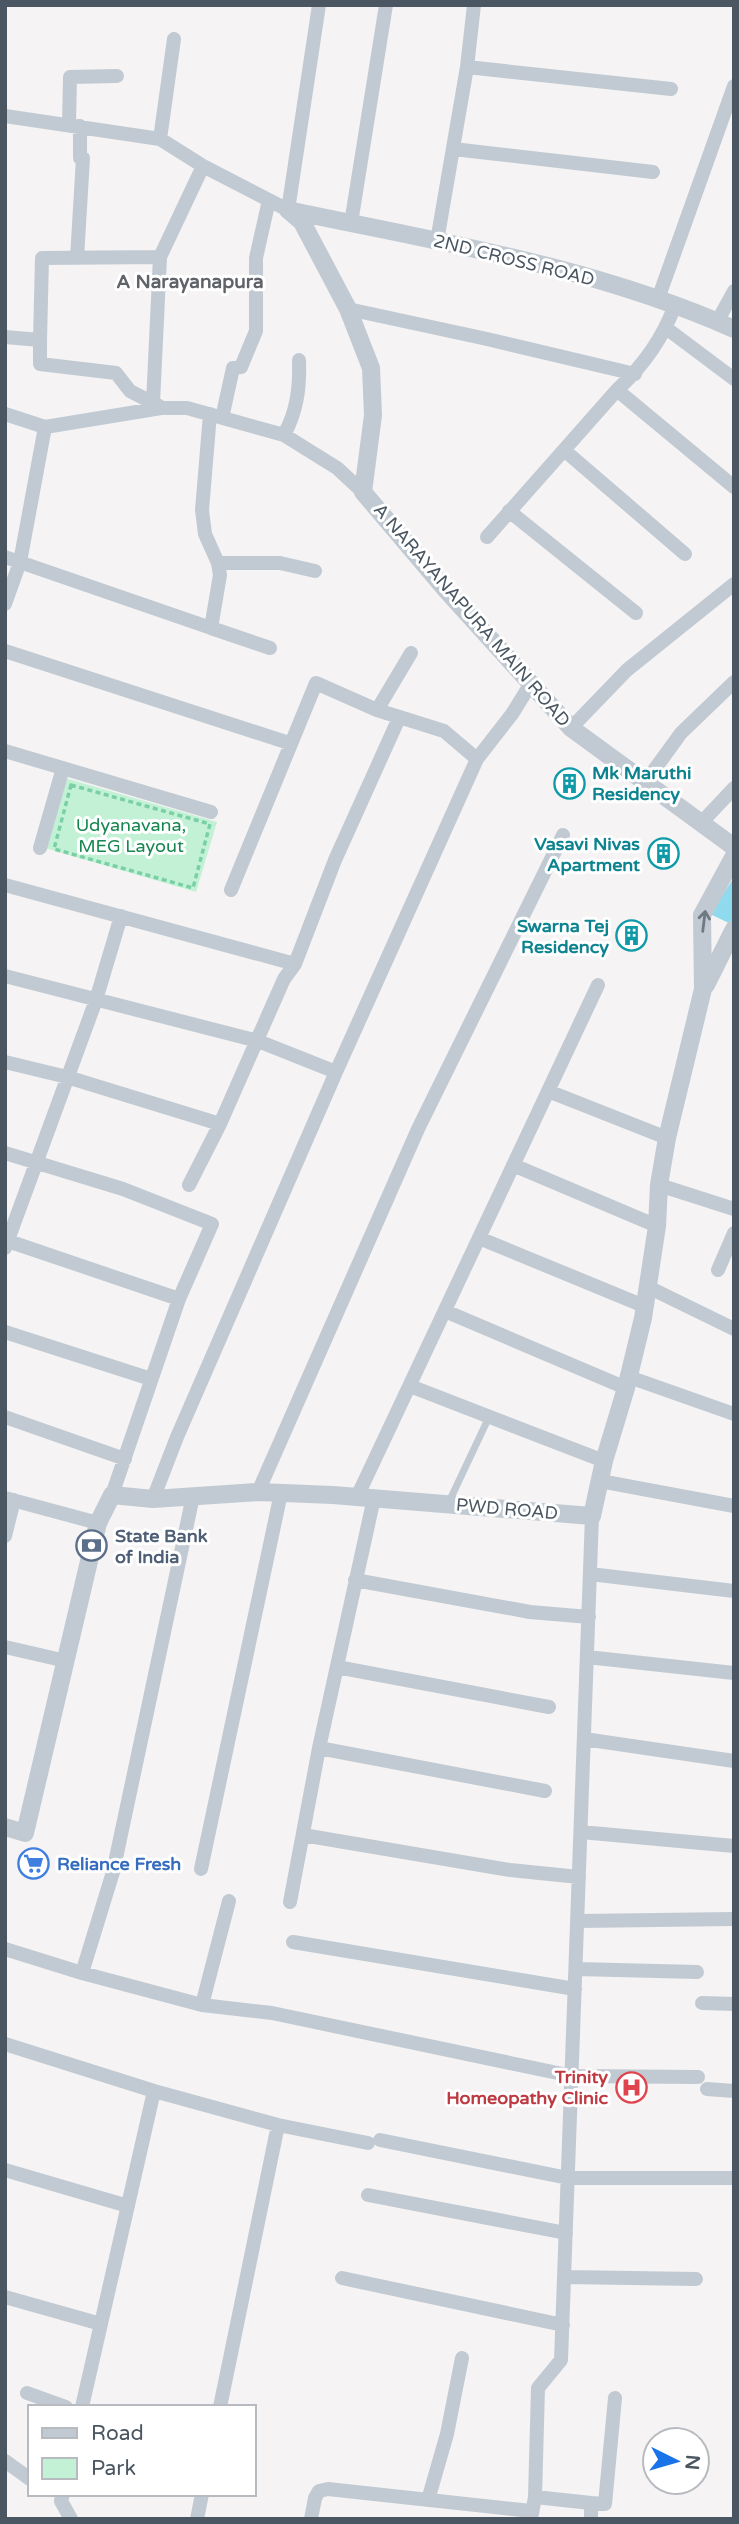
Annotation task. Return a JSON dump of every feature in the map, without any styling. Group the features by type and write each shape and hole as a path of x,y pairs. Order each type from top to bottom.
{"street":[{"path":"288,210 319,5"},
{"path":"351,223 386,5"},
{"path":"437,241 467,67 474,5"},
{"path":"160,139 174,39"},
{"path":"467,67 671,89"},
{"path":"78,258 83,158 80,158 69,77 117,76"},
{"path":"487,537 617,390 635,374 666,328 667,302 734,86"},
{"name":"A NARAYANAPURA MAIN ROAD","path":"5,116 160,139 203,166 288,210 302,222 348,309 371,368 373,415 363,492 530,685 571,728 732,845"},
{"path":"453,149 653,172"},
{"path":"157,405 160,257 203,166"},
{"path":"211,628 220,575 218,563 205,534 202,510 216,416 233,368 242,367 257,331 256,258 269,200"},
{"name":"2ND CROSS ROAD","path":"288,210 581,275 667,302 726,326"},
{"path":"157,405 130,391 116,373 40,364 40,340 42,258 160,257"},
{"path":"726,326 734,291"},
{"path":"348,309 635,374"},
{"path":"666,328 734,379"},
{"path":"5,337 40,340"},
{"path":"284,435 293,418 300,386 299,360"},
{"path":"617,390 734,487"},
{"path":"5,414 46,427 157,405 187,408 284,435 337,468 363,492"},
{"path":"5,604 12,559 46,427"},
{"path":"564,450 685,554"},
{"path":"509,512 636,613"},
{"path":"12,559 270,648"},
{"path":"218,563 280,563 315,571"},
{"path":"571,728 627,670 734,584"},
{"path":"5,651 289,743"},
{"path":"377,710 411,653"},
{"path":"644,783 681,733 734,682"},
{"path":"231,890 289,743 316,683 377,710 444,731 477,759"},
{"path":"153,1499 177,1437 336,1072 477,759 530,685"},
{"path":"189,1185 220,1124 284,979 295,964 335,860 399,718"},
{"path":"5,751 211,818"},
{"path":"40,848 63,768"},
{"path":"701,823 734,788"},
{"path":"258,1492 418,1129 563,835"},
{"path":"704,989 702,915 732,845"},
{"path":"5,885 295,964"},
{"path":"121,916 96,1000 6,1243 179,1299"},
{"path":"532,2509 538,2388 561,2360 592,1516 604,1461 628,1382 645,1306 667,1138 704,989 734,929"},
{"path":"5,976 258,1041 336,1072"},
{"path":"290,1902 355,1580 366,1498 410,1386 598,985"},
{"path":"5,1062 67,1077 220,1124"},
{"path":"548,1091 667,1138"},
{"path":"5,1153 123,1189 212,1224 179,1299 112,1495 98,1522 25,1833 5,1827"},
{"path":"513,1165 657,1226"},
{"path":"659,1185 734,1209"},
{"path":"719,1270 734,1233"},
{"path":"479,1238 645,1306"},
{"path":"648,1287 734,1329"},
{"path":"445,1311 628,1382 734,1415"},
{"path":"5,1332 151,1379"},
{"path":"410,1386 604,1461"},
{"path":"5,1417 125,1459"},
{"path":"600,1481 734,1506"},
{"path":"201,1870 281,1493"},
{"name":"PWD ROAD","path":"112,1495 153,1499 281,1493 592,1516"},
{"path":"82,1973 113,1872 193,1496"},
{"path":"5,1536 10,1499 98,1522"},
{"path":"590,1574 734,1591"},
{"path":"355,1580 530,1612 589,1617"},
{"path":"5,1647 66,1661"},
{"path":"587,1657 734,1673"},
{"path":"337,1667 550,1707"},
{"path":"584,1739 734,1761"},
{"path":"319,1748 545,1791"},
{"path":"581,1832 734,1846"},
{"path":"303,1835 510,1870 579,1877"},
{"path":"202,2005 229,1901"},
{"path":"578,1921 734,1919"},
{"path":"293,1942 575,1989"},
{"path":"5,1949 202,2005 272,2013 572,2076 703,2083 734,2091"},
{"path":"576,1969 697,1972"},
{"path":"702,2003 734,2004"},
{"path":"5,2044 154,2091 278,2125 568,2178 734,2178"},
{"path":"82,2405 154,2091"},
{"path":"220,2405 278,2125"},
{"path":"5,2169 128,2206"},
{"path":"368,2194 566,2233"},
{"path":"565,2277 696,2279"},
{"path":"342,2278 563,2325"},
{"path":"5,2297 101,2324"},
{"path":"428,2500 447,2434 462,2358"},
{"path":"27,2393 60,2405"},
{"path":"311,2519 315,2498 319,2491 328,2489 532,2509 605,2504 615,2398"},
{"path":"5,2461 28,2478"},
{"path":"197,2519 202,2496"},
{"path":"58,2497 71,2519"},
{"path":"591,2503 591,2519"}],"lane":[{"path":"448,1504 489,1417"}],"path":[{"path":"71,785 211,818 192,888 54,849 71,785"}],"green space":[{"name":"Udyanavana, MEG Layout","path":"65,778 217,822 196,892 45,848"}],"water":[{"path":"733,879 734,923 733,925 710,914"}],"place":[{"name":"Mk Maruthi Residency","path":"569,783"},
{"name":"Vasavi Nivas Apartment","path":"663,854"},
{"name":"Swarna Tej Residency","path":"632,936"},
{"name":"State Bank of India","path":"92,1546"},
{"name":"Reliance Fresh","path":"34,1864"},
{"name":"Trinity Homeopathy Clinic","path":"631,2087"}],"district":[{"name":"A Narayanapura","path":"190,281"}]}
